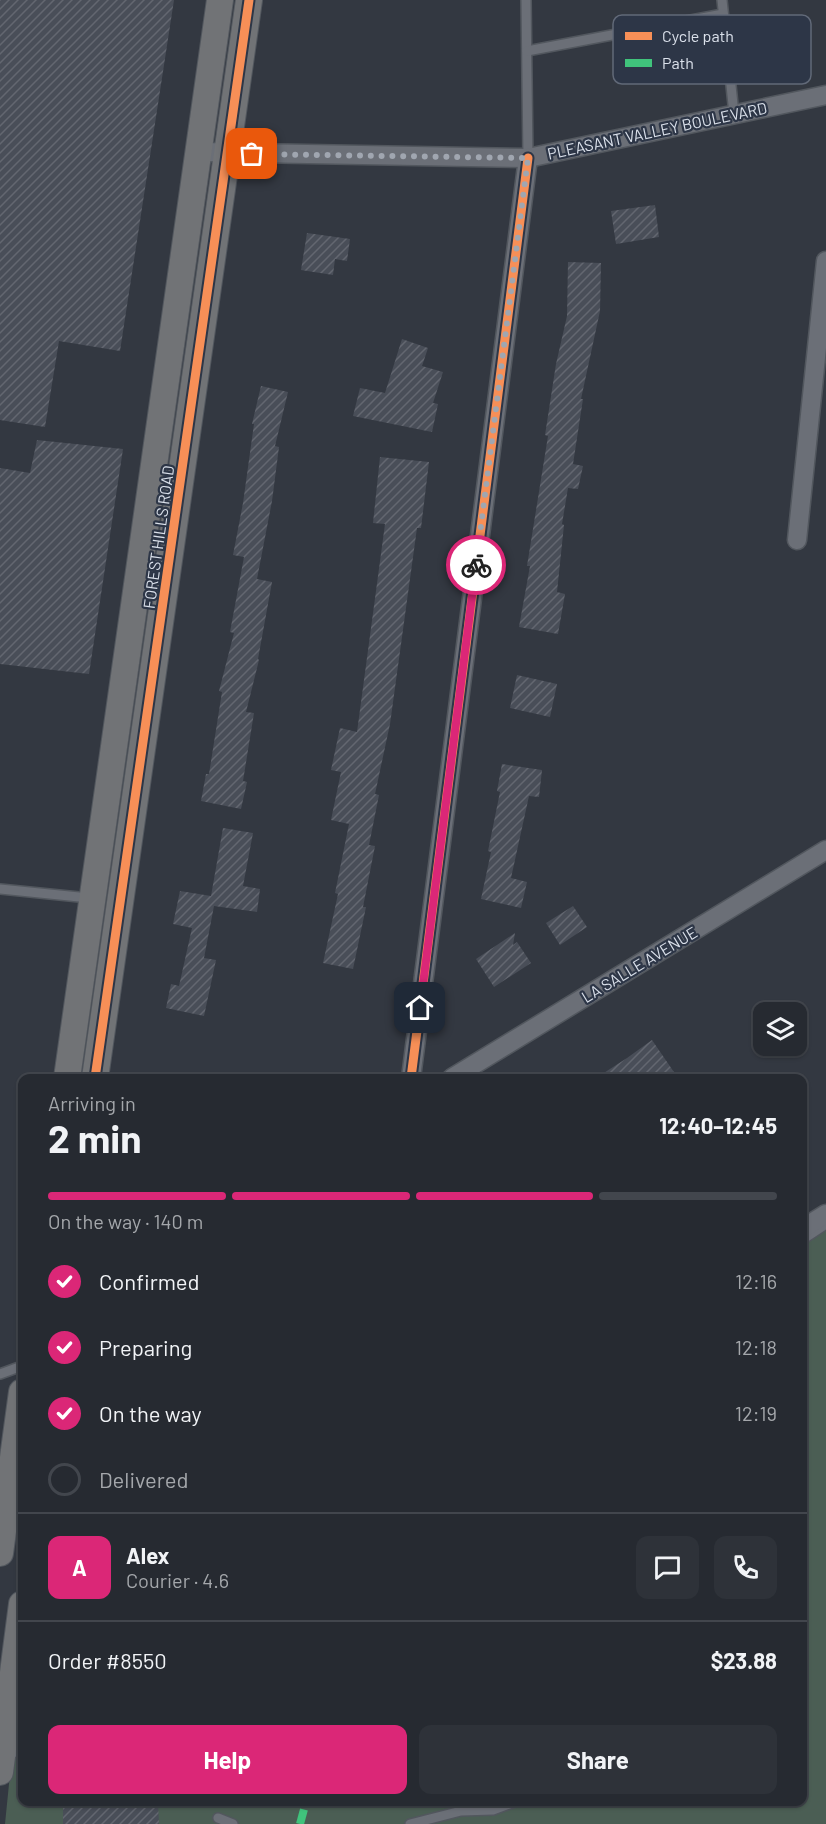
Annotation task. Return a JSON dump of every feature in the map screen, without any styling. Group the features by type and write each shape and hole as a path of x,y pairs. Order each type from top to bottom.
{"street":[{"name":"FOREST HILLS ROAD","path":"68,1074 220,0"},
{"name":"FOREST HILLS ROAD","path":"96,1074 229,154 249,0"},
{"name":"PLEASANT VALLEY BOULEVARD","path":"200,152 528,158 826,94"},
{"path":"412,1074 528,158"},
{"path":"797,540 826,261"},
{"name":"LA SALLE AVENUE","path":"459,1074 826,850"},
{"path":"92,898 120,899"},
{"path":"807,1226 826,1214"},
{"path":"0,1553 13,1431 18,1409"},
{"path":"0,1761 18,1633"},
{"path":"0,1761 18,1745"}],"lane":[{"path":"526,0 528,158"},
{"path":"718,15 723,14 722,0"},
{"path":"527,51 613,35"},
{"path":"731,84 734,114"},
{"path":"0,889 92,898"},
{"path":"807,1237 826,1224"},
{"path":"0,1374 18,1367"},
{"path":"410,1824 461,1811 493,1810 504,1806"},
{"path":"218,1818 232,1824"}],"green space":[{"path":"826,1215 826,1824 5,1824 12,1754 18,1750 18,1806 807,1806 807,1228"}],"building":[{"path":"0,0 174,0 120,351 59,341 45,427 0,420"},
{"path":"655,205 659,237 616,244 611,211"},
{"path":"307,233 350,239 347,261 335,259 333,275 301,270"},
{"path":"568,262 601,263 600,311 581,399 583,399 573,464 583,466 578,489 568,488 562,524 564,525 557,592 565,594 558,634 519,627 548,436 545,435 556,364 567,316"},
{"path":"402,339 428,348 422,366 443,372 433,403 438,404 432,432 353,416 360,388 385,393"},
{"path":"261,386 288,392 275,446 279,447 272,501 257,579 272,582 259,660 246,712 254,713 243,781 247,782 241,809 201,801 206,774 209,774 222,692 219,691 234,633 230,632 244,557 233,555 243,503 254,424 252,424"},
{"path":"37,440 123,449 89,674 0,664 0,468 30,473"},
{"path":"380,457 429,462 421,528 417,528 390,724 375,794 379,795 369,845 375,846 363,907 366,907 353,969 323,963 338,894 335,893 349,824 331,820 341,772 331,770 340,728 357,732 385,524 373,523"},
{"path":"517,675 557,684 550,717 510,708"},
{"path":"502,764 542,770 539,797 529,796 511,878 527,882 521,908 481,899 491,852 488,851 500,792 497,791"},
{"path":"223,828 253,833 243,886 260,889 257,912 214,906 204,958 216,960 204,1016 166,1008 171,984 179,986 192,928 173,924 180,891 211,896"},
{"path":"573,906 587,927 560,945 546,923"},
{"path":"515,933 513,945 517,942 531,963 494,987 476,959"},
{"path":"652,1040 675,1074 602,1074"},
{"path":"63,1806 158,1806 159,1824 63,1824"}],"marked path":[{"path":"300,1824 305,1806"}],"cycle path":[{"path":"96,1074 249,0"},
{"path":"412,1074 528,158"}],"way so far":[{"path":"252,154 528,158 476,565"}],"route":[{"path":"420,1008 476,565"}]}
